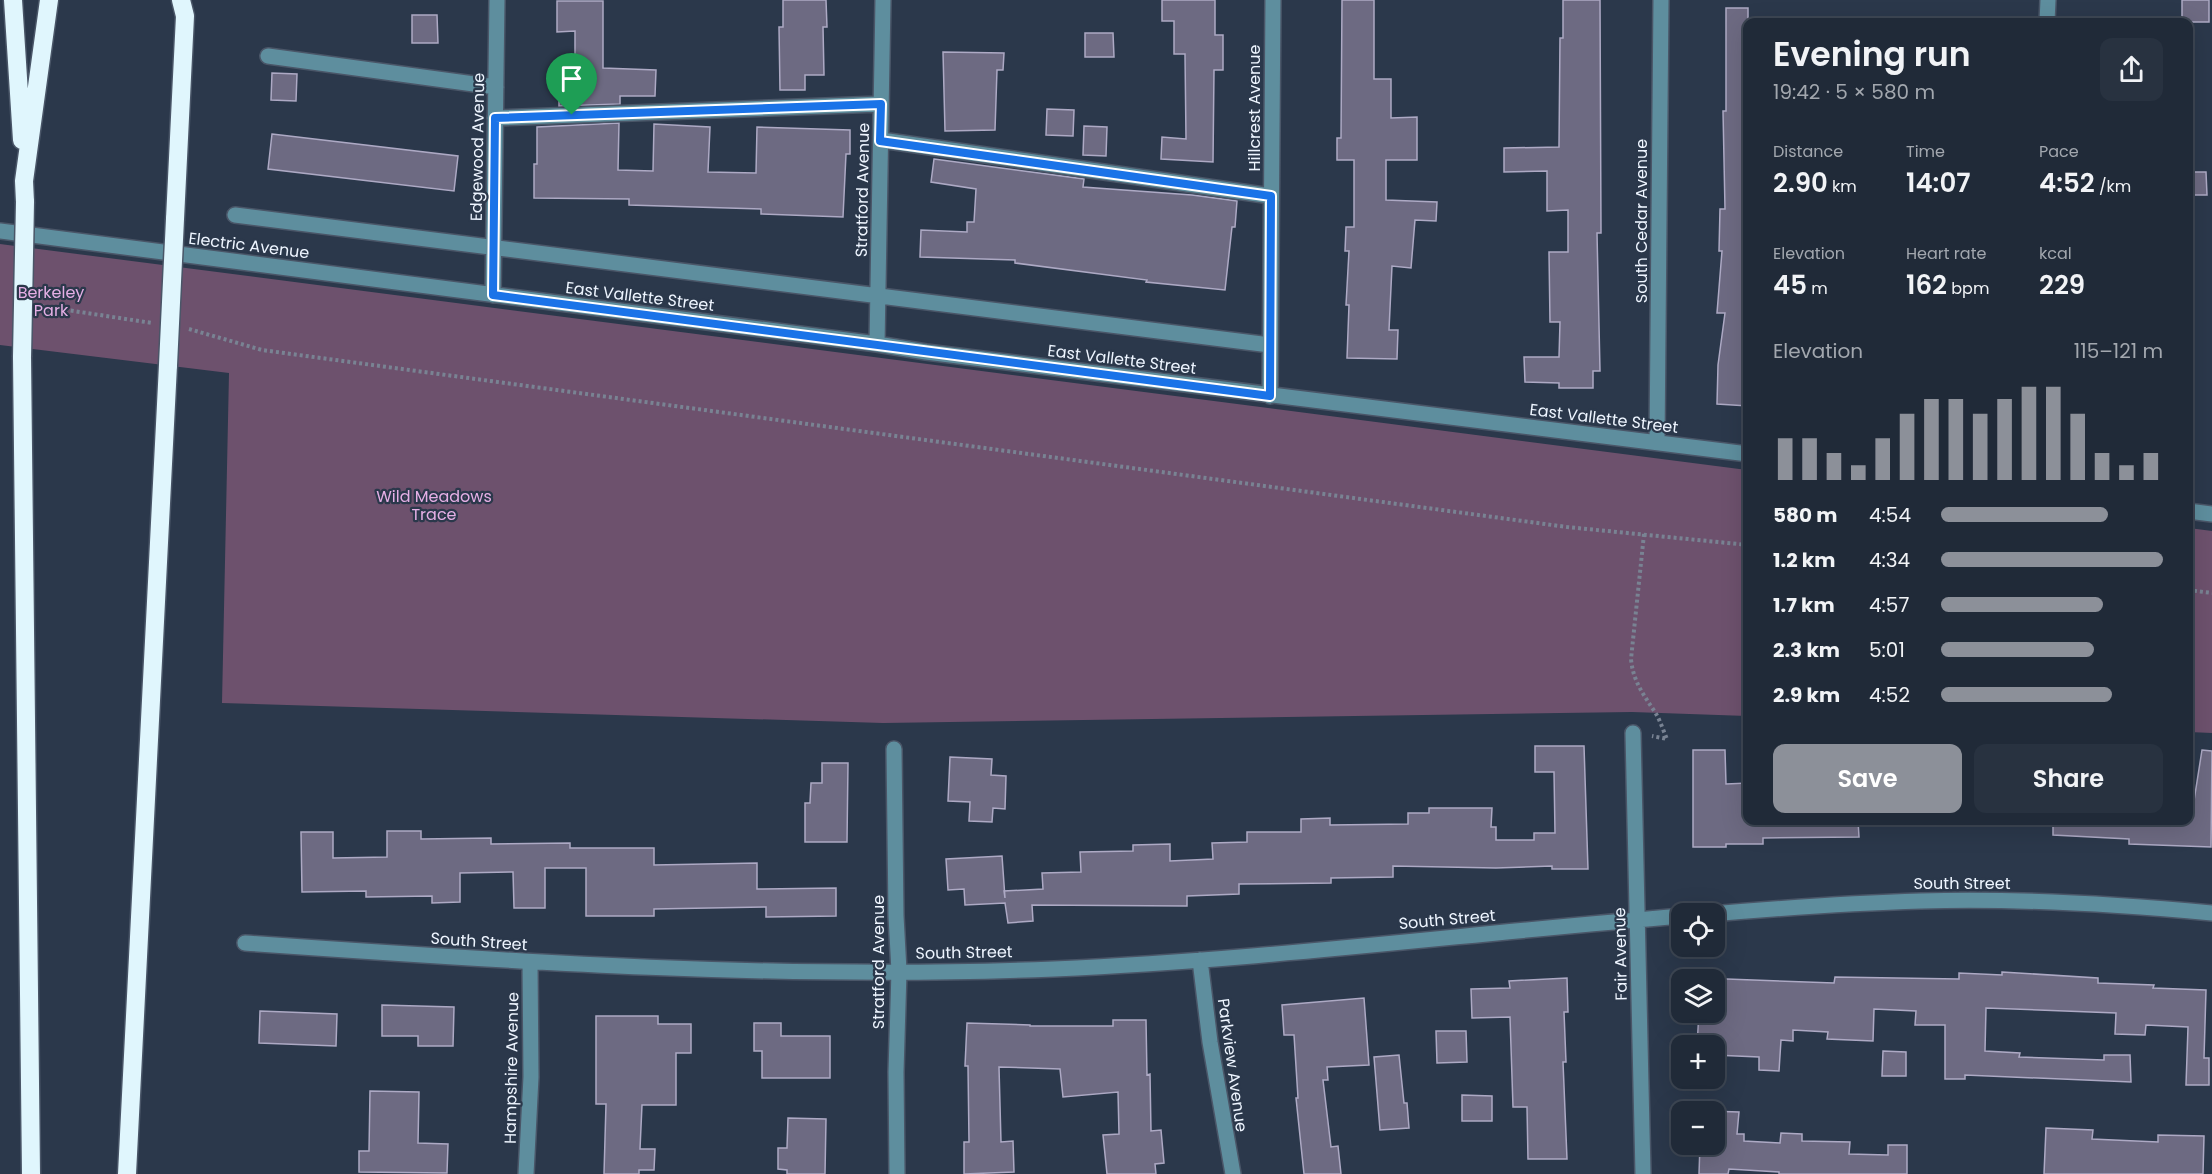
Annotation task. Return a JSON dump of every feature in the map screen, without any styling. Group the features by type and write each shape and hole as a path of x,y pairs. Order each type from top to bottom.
{"highway":[{"path":"13,0 25,202 22,357 31,1174"},
{"path":"24,181 50,0"},
{"path":"127,1174 185,5"},
{"path":"22,1174 30,1137"}],"street":[{"name":"Edgewood Avenue","path":"493,295 497,0"},
{"name":"Stratford Avenue","path":"877,344 883,0"},
{"name":"Hillcrest Avenue","path":"1270,396 1273,0"},
{"name":"South Cedar Avenue","path":"1657,442 1661,0"},
{"path":"2047,18 2048,0"},
{"path":"268,56 496,87"},
{"path":"495,118 881,104"},
{"path":"880,141 1271,196"},
{"name":"East Vallette Street","path":"236,215 1270,345"},
{"name":"Electric Avenue","path":"0,231 493,295"},
{"name":"East Vallette Street","path":"493,295 1270,396 1743,453"},
{"path":"2193,512 2212,514"},
{"name":"Fair Avenue","path":"1633,733 1643,1174"},
{"name":"Stratford Avenue","path":"894,749 899,971 896,1072 897,1174"},
{"name":"South Street","path":"1725,913 1817,905 1923,901 2044,902 2150,907 2212,913"},
{"name":"South Street","path":"245,943 530,963 759,970 1053,969 1200,960 1671,917"},
{"name":"Parkview Avenue","path":"1200,960 1210,1042 1233,1174"},
{"name":"Hampshire Avenue","path":"526,1174 531,1077 530,963"}],"path":[{"path":"34,305 159,324"},
{"path":"182,327 262,350 1567,527 1743,544"},
{"path":"1633,733 1667,739 1656,714 1640,691 1633,673 1632,660 1644,534"},
{"path":"2193,590 2212,592"}],"green space":[{"name":"Wild Meadows Trace","path":"0,244 1743,469 1743,716 1632,712 883,723 222,703 229,373 0,345"},
{"path":"2193,529 2212,531 2212,733 2193,732"}],"building":[{"path":"783,0 826,0 827,27 823,27 824,75 805,75 805,90 780,90 779,27 783,27"},
{"path":"1162,0 1215,0 1215,35 1223,35 1223,70 1214,70 1213,162 1161,159 1162,137 1186,139 1185,54 1174,54 1174,21 1162,21"},
{"path":"1342,0 1374,0 1374,79 1391,79 1391,118 1417,117 1417,160 1386,160 1386,200 1437,202 1436,221 1415,220 1411,268 1392,266 1389,330 1398,330 1397,359 1347,358 1349,305 1346,305 1349,251 1345,251 1346,227 1354,227 1354,160 1337,160 1337,138 1341,138"},
{"path":"1563,0 1600,0 1601,233 1597,233 1600,371 1593,371 1593,388 1559,388 1559,383 1525,382 1524,357 1559,357 1560,322 1550,322 1549,252 1568,252 1568,210 1547,211 1547,171 1504,172 1504,148 1559,147 1560,38 1563,38"},
{"path":"2182,0 2209,0 2209,22 2193,22 2193,18 2182,18"},
{"path":"557,1 603,1 603,68 656,70 655,96 620,96 620,104 559,106 559,68 575,69 575,31 557,32"},
{"path":"1726,8 1748,8 1748,18 1743,18 1743,406 1717,404 1718,365 1725,313 1717,313 1722,251 1719,251 1720,209 1725,209 1723,111 1726,111"},
{"path":"412,15 437,15 438,43 412,43"},
{"path":"1085,33 1113,33 1114,57 1085,57"},
{"path":"943,52 1004,53 1003,70 997,70 995,130 945,131"},
{"path":"272,73 297,74 296,101 271,100"},
{"path":"1047,109 1074,110 1073,136 1046,135"},
{"path":"619,123 618,170 653,171 654,124 710,127 708,172 756,173 757,127 850,130 850,154 846,154 843,217 761,214 761,209 629,205 629,199 534,198 537,127"},
{"path":"1084,126 1107,127 1106,156 1083,155"},
{"path":"272,134 458,156 454,191 268,169"},
{"path":"934,159 1084,179 1083,187 1192,195 1237,201 1225,290 1146,282 1147,280 1015,263 1015,260 920,257 921,230 967,232 967,222 974,222 976,189 931,182"},
{"path":"2193,172 2206,172 2207,195 2193,195"},
{"path":"1535,746 1584,746 1588,869 1552,869 1552,866 1496,868 1393,866 1393,877 1331,878 1331,883 1239,884 1239,894 1187,896 1187,906 1032,905 1033,921 1008,923 1005,903 965,905 964,889 948,890 946,859 1002,856 1004,891 1043,889 1042,873 1081,872 1080,852 1133,851 1133,845 1170,844 1170,861 1213,859 1212,843 1247,842 1247,832 1301,832 1301,819 1330,818 1330,825 1408,824 1408,813 1429,813 1429,808 1492,808 1491,827 1496,827 1496,840 1534,840 1534,833 1555,833 1554,772 1535,772"},
{"path":"1693,750 1725,750 1726,784 1743,783 1743,825 1858,825 1859,837 1763,838 1763,844 1693,847"},
{"path":"2202,750 2212,751 2211,847 2129,844 2129,839 2053,835 2053,825 2193,825 2193,807"},
{"path":"950,757 992,759 991,775 1006,776 1005,809 993,808 992,822 969,821 970,802 948,801"},
{"path":"822,763 848,763 847,842 805,842 805,803 810,803 811,783 822,783"},
{"path":"387,831 421,831 421,839 491,838 491,844 570,843 570,848 654,848 654,865 757,863 757,889 836,888 836,916 766,917 766,907 654,909 654,916 586,916 586,868 545,868 545,908 514,908 513,872 460,873 460,902 432,903 432,896 366,897 366,891 302,892 301,832 333,832 333,858 387,857"},
{"path":"2002,972 2098,978 2098,983 2206,990 2204,1058 2209,1058 2209,1085 2186,1085 2188,1027 2146,1025 2145,1035 2115,1034 2116,1013 1986,1008 1985,1051 2020,1053 2019,1057 2104,1060 2104,1055 2130,1055 2131,1082 1965,1075 1965,1079 1945,1079 1945,1025 1915,1025 1916,1011 1874,1009 1873,1041 1827,1039 1828,1032 1793,1030 1793,1041 1781,1040 1779,1071 1759,1070 1759,1057 1725,1055 1725,1035 1698,1035 1698,1023 1725,1023 1725,979 1834,983 1835,977 1959,979 1959,973 2002,975"},
{"path":"1567,978 1568,1012 1564,1012 1566,1062 1563,1062 1567,1159 1528,1159 1527,1107 1513,1107 1510,1017 1472,1018 1471,989 1510,988 1509,981"},
{"path":"1364,998 1369,1065 1327,1067 1328,1080 1323,1080 1331,1147 1338,1146 1341,1174 1304,1174 1296,1098 1298,1098 1294,1035 1284,1035 1282,1005"},
{"path":"382,1005 454,1007 453,1046 418,1046 418,1036 382,1036"},
{"path":"260,1011 337,1014 336,1046 259,1043"},
{"path":"596,1016 658,1016 658,1024 691,1024 691,1053 676,1053 676,1105 642,1105 640,1149 655,1149 654,1170 639,1170 639,1174 604,1174 606,1104 596,1104"},
{"path":"1113,1020 1146,1020 1151,1131 1161,1130 1164,1163 1155,1164 1156,1174 1107,1174 1103,1135 1119,1134 1118,1092 1063,1097 1060,1069 999,1067 1001,1142 1013,1141 1014,1172 964,1174 964,1142 969,1142 968,1066 965,1066 967,1023 1113,1026"},
{"path":"754,1023 781,1023 781,1036 830,1036 830,1078 762,1078 762,1051 754,1051"},
{"path":"1436,1031 1466,1031 1467,1062 1437,1063"},
{"path":"1883,1051 1906,1052 1906,1076 1882,1076"},
{"path":"1399,1055 1409,1128 1380,1130 1374,1057"},
{"path":"370,1091 419,1092 418,1143 448,1144 447,1173 359,1172 359,1151 369,1151"},
{"path":"1462,1095 1492,1096 1492,1121 1462,1121"},
{"path":"1725,1112 1739,1112 1737,1134 1744,1134 1744,1141 1780,1143 1781,1133 1802,1134 1802,1141 1850,1142 1849,1154 1888,1155 1888,1145 1907,1145 1907,1174 1779,1174 1779,1172 1729,1169 1728,1174 1699,1174 1700,1155 1725,1155"},
{"path":"788,1118 826,1119 825,1174 787,1174 787,1170 778,1169 778,1148 787,1148"},
{"path":"2046,1128 2093,1130 2092,1139 2158,1142 2158,1135 2204,1136 2203,1174 2044,1174"}],"route":[{"path":"881,104 880,141 1271,196 1270,396 493,295 495,118 572,115 881,104"}],"park label":[{"name":"Berkeley Park","path":"51,301"}]}
